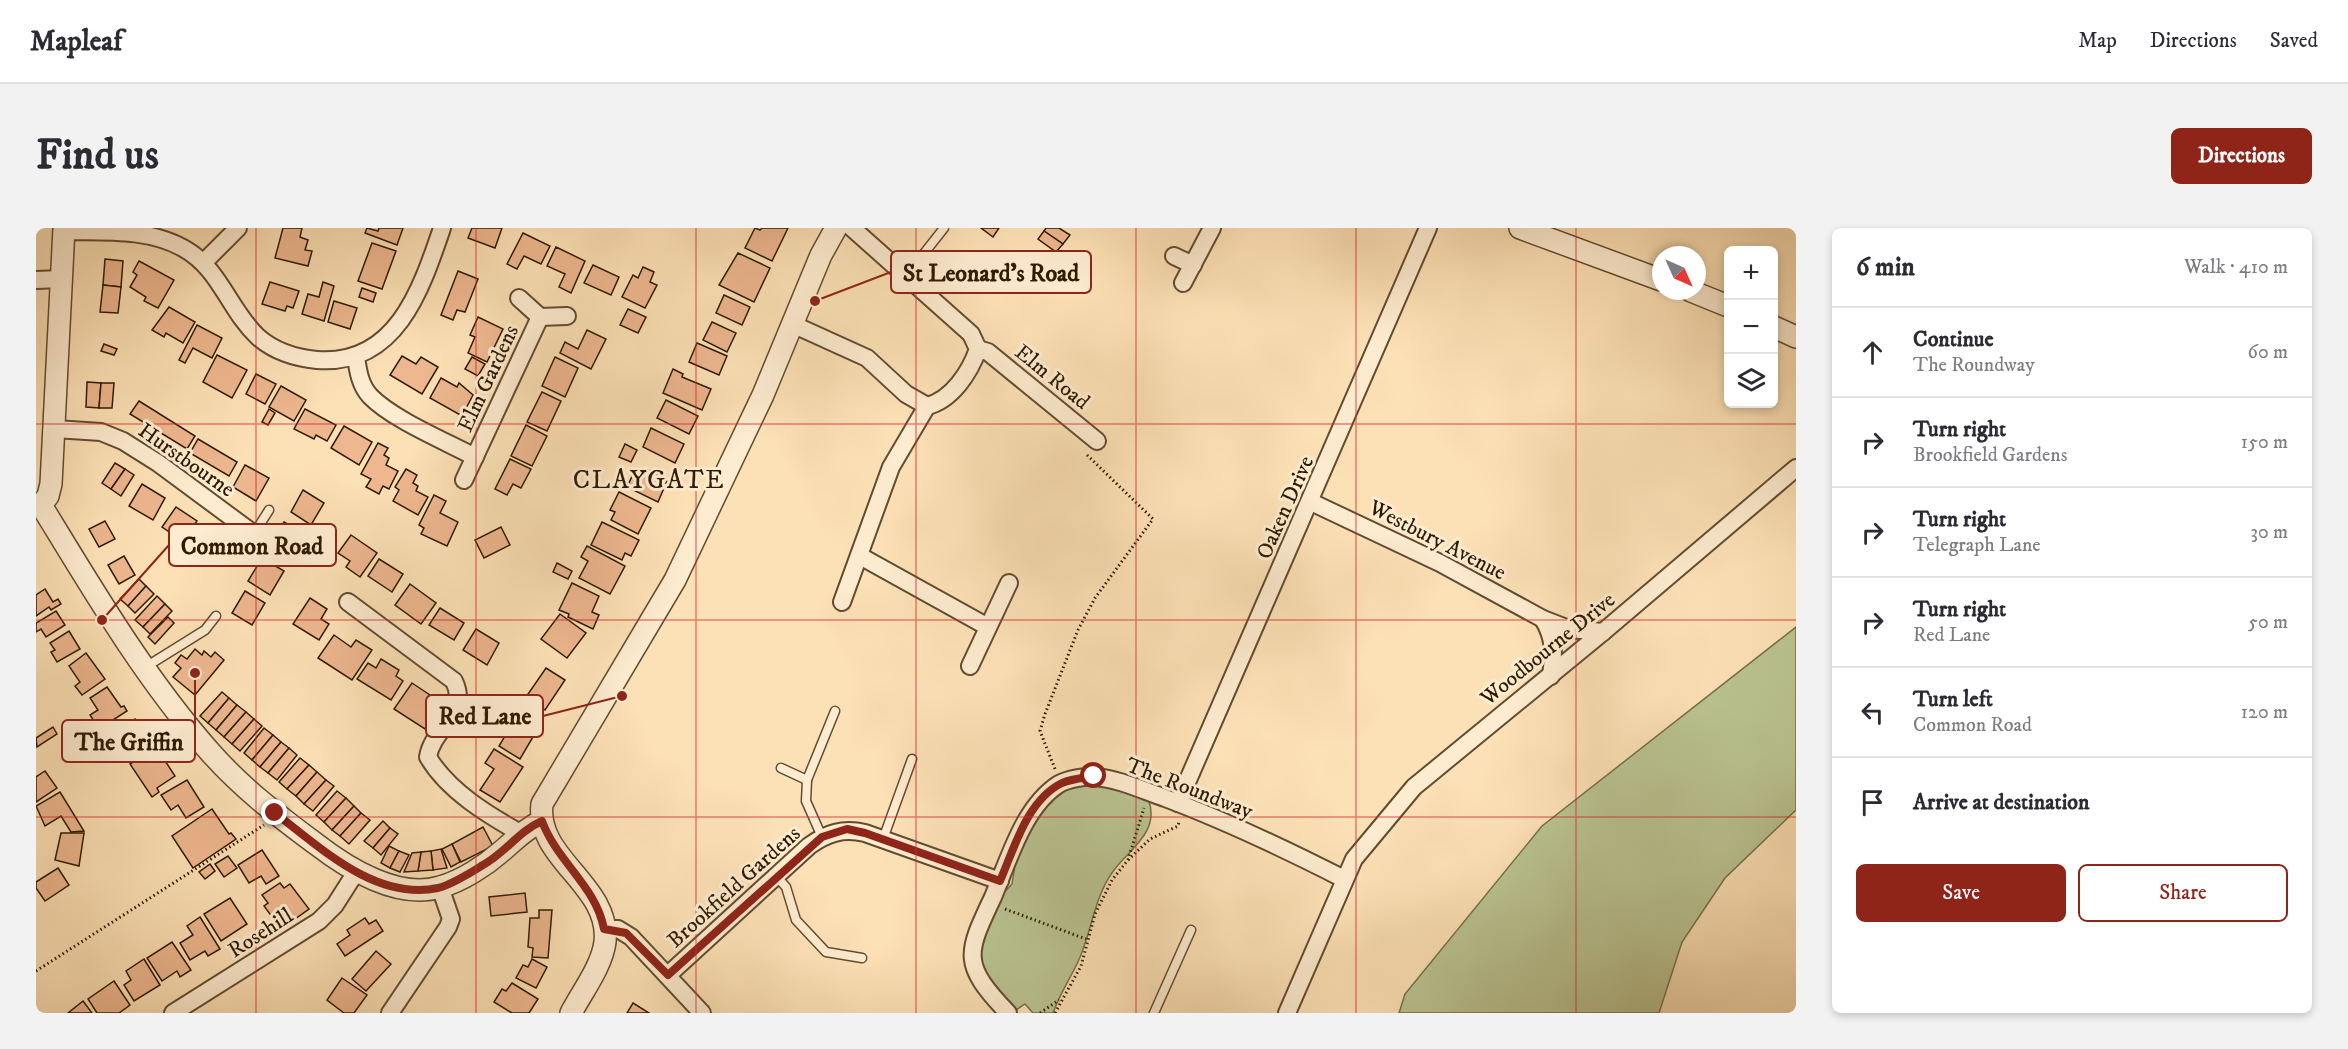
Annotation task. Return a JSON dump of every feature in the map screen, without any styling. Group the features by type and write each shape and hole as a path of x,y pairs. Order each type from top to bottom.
{"street":[{"path":"204,262 238,228"},
{"path":"442,228 424,277 402,318 382,341 356,357 332,361 307,359 282,352 261,339 247,325 204,262 184,248 160,237 133,233 64,230 51,484 48,496 39,501 144,668 210,753 275,813 356,873 411,889 440,887 486,864 522,834 542,821"},
{"path":"572,1013 605,943 604,929 594,897 557,851 542,821 542,804 548,790 675,580 763,395 821,255 837,228"},
{"name":"Elm Road","path":"852,228 971,334 978,349 973,365 962,380 937,404 927,406"},
{"path":"1183,283 1212,228"},
{"name":"Oaken Drive","path":"1182,805 1428,228"},
{"path":"1520,228 1652,277"},
{"path":"1174,256 1192,265"},
{"path":"36,280 61,279"},
{"name":"Elm Gardens","path":"519,297 540,318 567,316"},
{"path":"1706,297 1724,304"},
{"name":"Elm Gardens","path":"464,480 540,318"},
{"path":"792,324 867,358 906,394 927,406 891,467 842,602"},
{"path":"1778,329 1796,337"},
{"name":"Elm Road","path":"978,349 988,352 1001,362 1097,441"},
{"name":"Elm Gardens","path":"356,357 359,378 369,395 385,408 475,457"},
{"name":"Hurstbourne","path":"55,429 101,432 123,441 158,463 254,534"},
{"name":"Woodbourne Drive","path":"1344,879 1368,840 1414,787 1551,676 1796,468"},
{"name":"Westbury Avenue","path":"1311,502 1440,563 1543,619 1569,629 1603,632"},
{"path":"860,556 988,627"},
{"path":"970,666 1009,583"},
{"path":"348,602 454,681 460,692 459,703 437,735 428,757 438,775 522,834"},
{"path":"1543,619 1551,633 1555,650 1551,676"},
{"name":"The Roundway","path":"1008,1013 985,988 972,958 972,945 977,928 1025,824 1041,800 1060,784 1094,776 1150,792 1227,822 1344,879"},
{"name":"Brookfield Gardens","path":"668,975 822,837 847,829 883,839 1000,881"},
{"name":"Rosehill","path":"173,1013 319,921 336,905 356,873"},
{"path":"1287,1013 1344,879"},
{"path":"390,1013 448,927 449,910 440,887"},
{"path":"604,929 626,933 702,1013"}],"lane":[{"path":"907,275 944,228"},
{"path":"240,556 268,510"},
{"path":"144,668 205,630 216,616"},
{"path":"822,837 806,801 807,780 835,711"},
{"path":"883,839 912,759"},
{"path":"781,768 807,780"},
{"path":"776,876 786,887 796,920 826,952 862,958"},
{"path":"1154,1013 1191,930"}],"path":[{"path":"1060,784 1040,731 1045,714 1078,630 1095,598 1153,519 1083,452"},
{"path":"1128,860 1150,792"},
{"path":"1055,1013 1081,966 1095,914 1112,880 1128,860 1150,839 1178,826 1182,805"},
{"path":"36,971 259,830 275,813"},
{"path":"990,903 1087,939"},
{"path":"1040,1013 1061,999"}],"green space":[{"path":"1796,627 1796,810 1725,878 1682,942 1659,1013 1399,1013 1405,994 1542,826"},
{"path":"1077,785 1109,787 1149,801 1150,822 1142,839 1114,870 1101,892 1082,952 1053,1013 1033,1013 1025,1004 1016,1010 998,994 983,968 978,951 998,899 1012,884 1015,865 1037,814 1061,791"}],"building":[{"path":"283,228 302,228 300,237 308,240 305,250 312,251 308,266 275,258"},
{"path":"367,228 378,231 379,228 403,228 397,245 365,233"},
{"path":"472,228 502,228 495,248 468,238"},
{"path":"755,228 760,230 762,228 788,228 772,261 745,248"},
{"path":"981,228 999,228 993,237"},
{"path":"1046,228 1059,228 1070,235 1063,244 1044,231"},
{"path":"1044,231 1063,244 1056,252 1038,239"},
{"path":"523,233 550,246 541,264 524,256 517,269 507,264"},
{"path":"372,243 396,251 382,289 358,281"},
{"path":"556,247 585,261 571,293 559,287 565,274 547,266"},
{"path":"738,253 770,268 754,302 719,285"},
{"path":"105,259 123,261 121,287 103,285"},
{"path":"139,261 174,280 158,308 144,301 146,297 130,287 137,275 133,272"},
{"path":"593,265 619,277 611,295 584,283"},
{"path":"643,267 654,272 650,282 657,285 645,308 622,297 633,275 638,278"},
{"path":"458,271 478,279 465,312 457,310 453,320 441,315"},
{"path":"270,282 299,291 293,308 287,306 285,311 262,304"},
{"path":"323,282 334,286 324,321 302,314 308,294 319,297"},
{"path":"103,285 121,287 118,313 100,312"},
{"path":"362,288 376,293 373,302 359,297"},
{"path":"724,295 750,307 742,325 716,313"},
{"path":"334,301 357,308 350,329 328,322"},
{"path":"169,307 195,322 183,343 166,333 164,337 152,330"},
{"path":"628,309 646,317 638,333 620,325"},
{"path":"478,317 503,329 487,362 468,353 475,337 470,335"},
{"path":"712,322 736,333 727,352 703,340"},
{"path":"197,325 222,338 212,358 193,348 185,363 179,360"},
{"path":"587,330 606,339 591,369 560,353 565,342 578,349"},
{"path":"697,343 727,356 719,375 689,362"},
{"path":"104,344 117,349 114,355 101,351"},
{"path":"217,355 247,370 232,398 203,382"},
{"path":"402,356 416,364 421,357 438,367 422,394 390,375"},
{"path":"472,357 485,364 478,376 465,369"},
{"path":"555,357 578,368 565,397 542,386"},
{"path":"673,369 683,374 682,377 711,389 702,410 663,393"},
{"path":"256,374 276,384 265,404 246,394"},
{"path":"441,378 457,387 459,383 473,395 462,416 430,398"},
{"path":"87,382 101,383 99,408 86,407"},
{"path":"101,383 114,383 112,408 99,408"},
{"path":"281,386 306,400 294,421 269,407"},
{"path":"542,392 561,401 547,431 527,422"},
{"path":"666,400 698,416 689,434 657,418"},
{"path":"139,401 195,436 187,449 130,414"},
{"path":"269,409 275,413 268,425 262,422"},
{"path":"305,409 336,425 327,441 316,435 314,439 294,429"},
{"path":"526,425 547,436 532,466 511,456"},
{"path":"344,426 372,442 359,465 331,448"},
{"path":"651,428 684,444 675,463 643,447"},
{"path":"198,439 237,462 229,476 190,453"},
{"path":"378,443 388,448 384,455 389,458 386,465 398,471 389,489 383,486 379,494 366,487 371,479 361,474"},
{"path":"625,444 637,450 631,462 619,457"},
{"path":"510,459 531,469 521,488 513,484 507,495 495,489"},
{"path":"115,463 125,469 111,489 102,483"},
{"path":"245,465 269,478 256,501 233,487"},
{"path":"636,468 647,473 649,470 667,481 658,502 627,487"},
{"path":"125,469 134,475 121,496 111,489"},
{"path":"406,469 417,475 413,483 418,486 416,491 428,497 418,515 393,501 399,490 395,487"},
{"path":"142,484 165,498 153,520 129,506"},
{"path":"303,490 324,503 311,525 291,512"},
{"path":"619,492 651,508 638,534 611,520 615,512 610,510"},
{"path":"434,495 446,501 440,513 458,522 447,546 421,534 424,528 419,525"},
{"path":"176,507 197,521 183,541 162,527"},
{"path":"105,521 115,539 99,547 89,529"},
{"path":"284,522 306,535 291,559 269,546"},
{"path":"602,522 639,540 631,556 625,553 622,560 591,545"},
{"path":"501,527 510,545 484,558 475,540"},
{"path":"351,535 377,553 360,577 346,567 350,561 338,553"},
{"path":"587,546 625,566 610,594 579,578 588,561 581,557"},
{"path":"124,556 135,575 119,584 108,565"},
{"path":"262,558 284,571 270,595 248,581"},
{"path":"379,559 403,574 392,592 368,576"},
{"path":"557,563 572,571 568,579 553,572"},
{"path":"139,579 146,586 128,606 120,599"},
{"path":"572,583 599,596 592,612 599,615 593,629 559,610"},
{"path":"410,584 436,603 421,624 395,605"},
{"path":"146,586 154,594 135,613 128,606"},
{"path":"45,589 53,602 58,599 61,604 51,610 49,607 36,616 36,595"},
{"path":"245,591 265,603 252,625 232,613"},
{"path":"157,596 165,604 143,627 135,620"},
{"path":"310,598 327,609 321,619 329,624 319,640 293,624"},
{"path":"165,604 172,611 150,634 143,627"},
{"path":"440,608 464,623 454,640 429,625"},
{"path":"56,611 65,625 46,637 41,629 36,632 36,623"},
{"path":"560,614 586,633 567,658 541,639"},
{"path":"168,617 174,623 155,644 148,637"},
{"path":"476,629 499,643 487,665 463,650"},
{"path":"69,631 80,649 57,662 51,652 55,650 50,643"},
{"path":"334,635 351,647 356,640 372,650 352,680 318,658"},
{"path":"195,649 202,655 204,651 211,657 215,652 224,660 195,695 173,677 181,668 175,663 181,655 187,659"},
{"path":"86,653 105,679 82,695 75,686 80,682 69,666"},
{"path":"381,659 399,670 396,676 403,681 391,700 357,679 368,663 376,668"},
{"path":"546,668 565,680 545,710 526,697"},
{"path":"412,683 442,703 425,729 394,709"},
{"path":"107,687 121,707 124,706 127,711 99,729 90,715 98,710 90,698"},
{"path":"222,692 229,698 208,723 200,716"},
{"path":"229,698 237,705 216,730 208,723"},
{"path":"510,700 543,720 520,759 499,746 514,721 501,714"},
{"path":"237,705 246,712 224,737 216,730"},
{"path":"246,712 254,719 232,744 224,737"},
{"path":"135,719 150,744 131,756 115,730"},
{"path":"254,719 262,726 240,751 232,744"},
{"path":"53,727 57,734 37,747 36,738"},
{"path":"264,728 273,735 252,760 244,753"},
{"path":"273,735 281,742 260,767 252,760"},
{"path":"281,742 289,748 268,773 260,767"},
{"path":"156,747 175,776 157,788 159,792 152,797 130,764"},
{"path":"289,748 297,755 277,780 268,773"},
{"path":"494,749 523,767 500,802 480,790 494,769 485,763"},
{"path":"300,758 309,765 287,789 279,782"},
{"path":"309,765 317,772 296,796 287,789"},
{"path":"45,771 57,788 36,802 36,777"},
{"path":"317,772 326,780 304,804 296,796"},
{"path":"187,780 204,807 186,818 178,805 171,810 161,795"},
{"path":"326,780 334,786 313,811 304,804"},
{"path":"337,791 346,798 324,822 316,815"},
{"path":"60,792 84,831 71,832 61,816 45,826 36,806"},
{"path":"346,798 354,806 332,830 324,822"},
{"path":"354,806 361,813 340,836 332,830"},
{"path":"212,809 229,834 231,833 236,839 193,868 172,836"},
{"path":"361,813 370,820 349,844 340,836"},
{"path":"383,821 390,828 373,848 364,841"},
{"path":"483,827 493,846 461,862 452,844"},
{"path":"390,828 398,834 381,855 373,848"},
{"path":"61,833 84,833 79,866 55,860"},
{"path":"452,844 460,862 451,867 442,849"},
{"path":"389,846 399,851 390,868 381,863"},
{"path":"441,849 447,868 433,870 431,851"},
{"path":"262,850 279,876 266,884 261,876 249,883 238,865"},
{"path":"399,851 409,855 400,872 390,868"},
{"path":"431,851 433,870 418,871 421,852"},
{"path":"421,852 418,871 404,872 412,853"},
{"path":"228,856 237,868 224,877 215,864"},
{"path":"210,864 215,871 205,879 199,872"},
{"path":"58,868 69,885 45,901 36,888 36,882"},
{"path":"280,883 284,888 290,884 309,909 281,929 264,906 268,903 262,895"},
{"path":"525,893 527,912 491,916 489,897"},
{"path":"230,898 247,924 221,941 204,914"},
{"path":"539,910 552,910 548,958 532,957 533,948 528,947 530,918 539,918"},
{"path":"200,917 220,949 208,956 205,951 190,960 180,943 193,935 187,926"},
{"path":"365,918 369,924 376,920 383,931 345,956 337,944 350,935 347,930"},
{"path":"172,942 191,970 180,977 177,971 162,981 147,958"},
{"path":"376,951 391,964 366,991 352,979"},
{"path":"144,959 160,985 134,1001 124,985 131,980 126,971"},
{"path":"532,959 547,967 536,988 516,978 523,965 528,967"},
{"path":"342,978 367,995 354,1013 344,1013 327,1000"},
{"path":"114,981 130,1005 119,1013 97,1013 88,999"},
{"path":"512,983 538,999 529,1013 512,1013 494,1002 502,989 506,991"},
{"path":"83,1001 92,1013 68,1013"},
{"path":"633,1003 649,1013 627,1013"}],"place":[{"name":"St Leonard's Road","path":"815,301"},
{"name":"Common Road","path":"102,620"},
{"name":"The Griffin","path":"195,673"},
{"name":"Red Lane","path":"622,696"}],"district":[{"name":"CLAYGATE","path":"649,479"}],"route":[{"path":"275,813 356,873 411,889 440,887 486,864 531,826 542,821 547,836 557,851 594,897 602,915 604,929 618,929 626,933 668,975 809,846 822,837 847,829 865,833 1000,881 1025,824 1041,800 1060,784 1094,776"}]}
